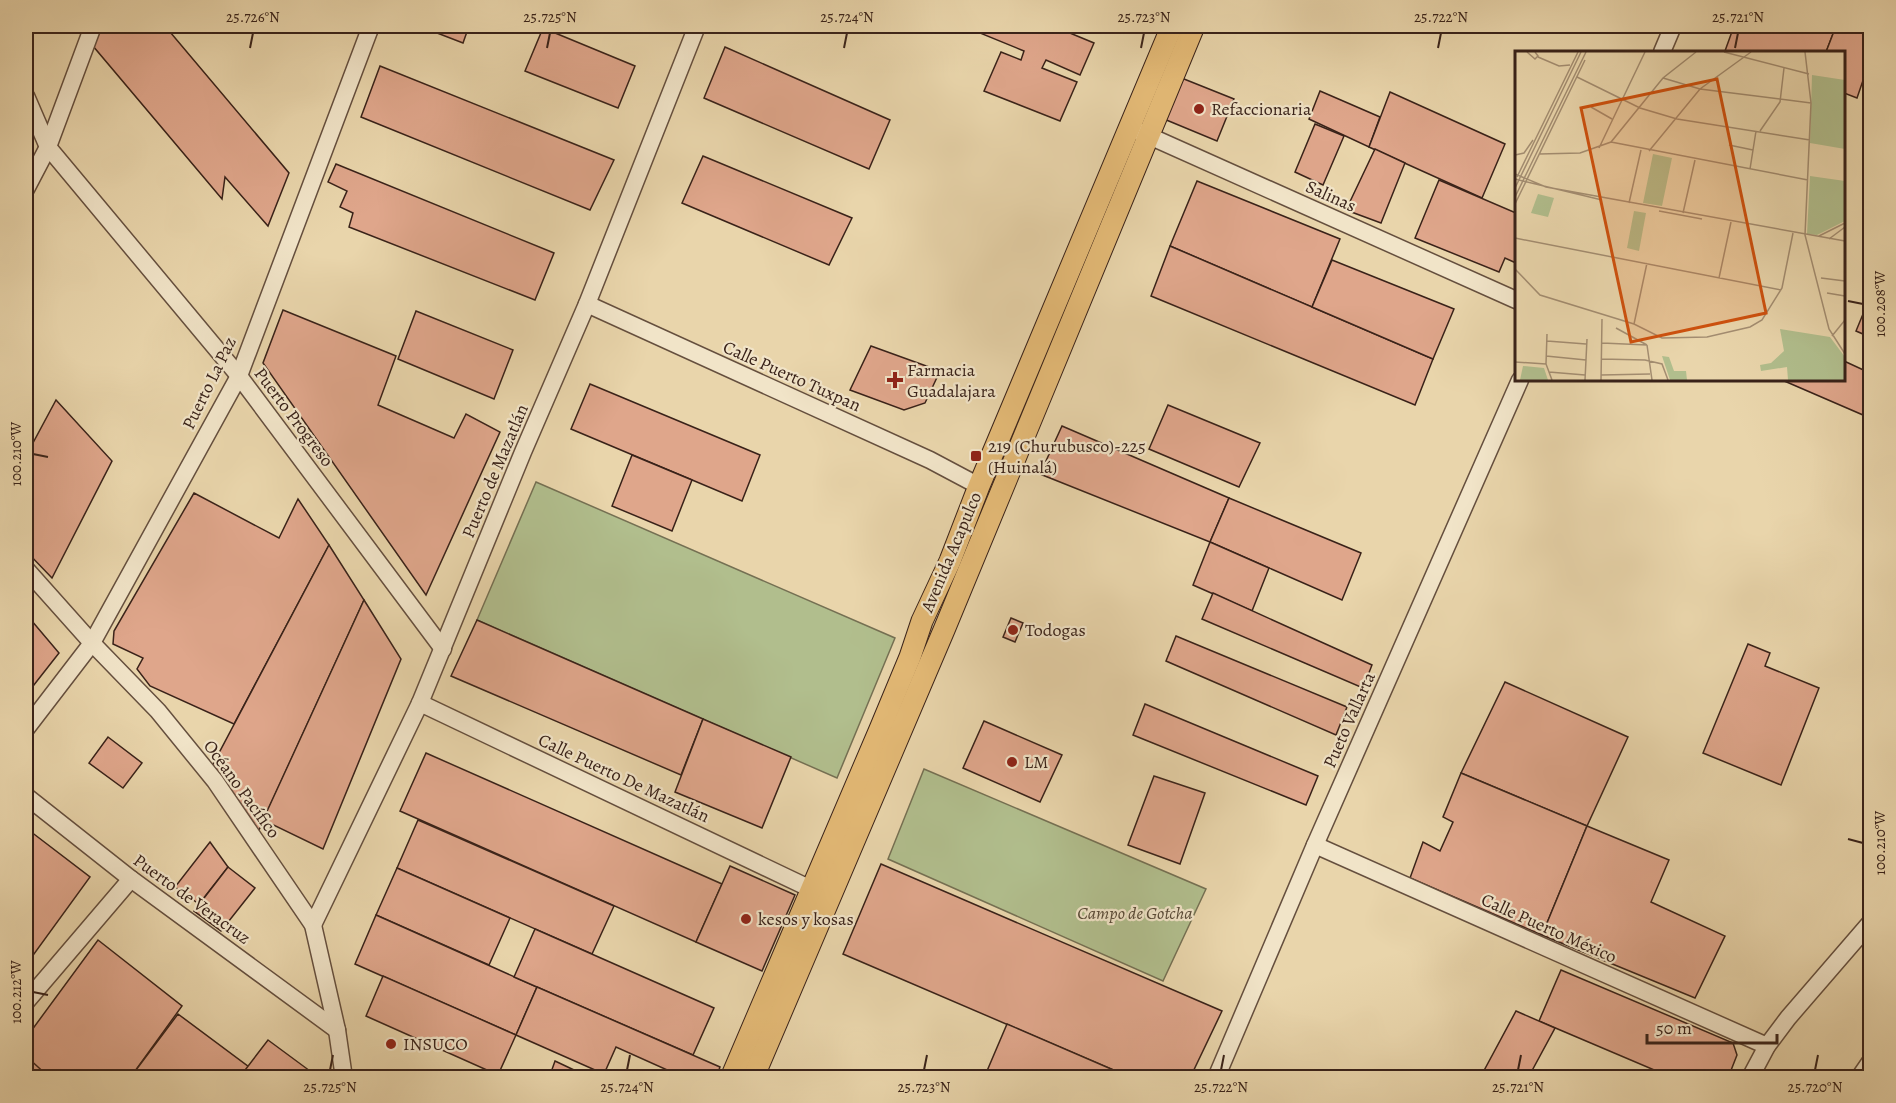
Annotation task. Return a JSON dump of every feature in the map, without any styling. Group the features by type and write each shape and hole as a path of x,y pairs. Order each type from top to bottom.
{"main road":[{"name":"Avenida Acapulco","path":"753,1077 944,630 1138,132 1172,26"},
{"name":"Avenida Acapulco","path":"731,1077 910,657 922,621 950,561 979,486 1138,132 1194,26"}],"street":[{"path":"26,189 48,147 93,26"},
{"name":"Puerto La Paz","path":"26,729 92,643 239,376 371,26"},
{"name":"Puerto de Mazatlán","path":"313,925 420,703 523,452 587,304 697,26"},
{"path":"1662,51 1673,26"},
{"name":"Puerto Progreso","path":"26,96 48,147 239,376 443,649"},
{"name":"Salinas","path":"1138,132 1515,300"},
{"name":"Calle Puerto Tuxpan","path":"587,304 930,460 979,486"},
{"name":"Pueto Vallarta","path":"1216,1077 1315,845 1520,381"},
{"name":"Océano Pacífico","path":"26,569 92,643 158,711 215,781 313,925 338,1030 344,1077"},
{"name":"Calle Puerto De Mazatlán","path":"420,703 811,889"},
{"name":"Puerto de Veracruz","path":"26,796 131,879 338,1030"},
{"name":"Calle Puerto México","path":"1315,845 1767,1046"},
{"path":"26,1002 131,879"},
{"path":"1750,1077 1767,1046 1870,923"},
{"path":"1859,1077 1870,1062"}],"green space":[{"path":"536,482 895,638 837,778 477,620"},
{"name":"Campo de Gotcha","path":"924,769 1206,889 1163,981 888,859"}],"building":[{"path":"101,26 165,26 289,173 268,226 225,177 222,199 93,46"},
{"path":"419,26 469,26 463,43"},
{"path":"978,26 1053,26 1094,43 1080,75 1046,60 1042,68 1077,82 1060,121 984,91 1001,52 1021,60 1024,51 975,31"},
{"path":"1734,26 1836,26 1826,51 1725,51"},
{"path":"1836,26 1870,26 1870,60 1857,98 1845,93 1845,51 1826,51"},
{"path":"543,28 635,66 618,108 525,71"},
{"path":"725,47 890,120 869,169 704,98"},
{"path":"380,66 614,160 590,210 361,117"},
{"name":"Refaccionaria","path":"1179,77 1234,99 1217,141 1164,119"},
{"path":"1320,91 1380,117 1369,147 1309,119"},
{"path":"1390,92 1505,144 1482,198 1369,147"},
{"path":"1315,124 1344,136 1323,185 1295,172"},
{"path":"1375,149 1405,163 1381,223 1346,210"},
{"path":"703,156 852,218 829,265 682,203"},
{"path":"336,164 554,253 535,300 349,227 353,213 340,207 347,191 328,182"},
{"path":"1439,180 1515,213 1515,263 1505,258 1499,272 1415,238"},
{"path":"1197,181 1340,239 1312,307 1170,246"},
{"path":"1170,246 1433,359 1415,405 1151,296"},
{"path":"1332,260 1454,309 1433,359 1312,307"},
{"path":"1870,297 1870,337 1856,331"},
{"path":"283,310 396,356 378,405 454,438 466,414 500,432 426,595 263,363"},
{"path":"416,311 513,350 494,399 398,359"},
{"name":"Farmacia Guadalajara","path":"871,346 940,371 925,403 904,410 850,390"},
{"path":"1845,361 1870,373 1870,418 1784,381 1845,381"},
{"path":"590,384 760,455 742,501 571,429"},
{"path":"56,400 112,461 52,578 26,551 26,456"},
{"path":"1168,405 1260,443 1239,487 1149,449"},
{"path":"1062,426 1229,498 1210,542 1040,474"},
{"path":"26,442 32,449 26,461"},
{"path":"632,455 692,480 672,531 612,506"},
{"path":"194,493 279,538 298,499 329,545 234,724 150,686 137,669 143,658 113,644 114,631"},
{"path":"1229,498 1361,553 1342,600 1210,542"},
{"path":"1210,542 1269,568 1252,611 1193,585"},
{"path":"329,545 364,600 258,832 211,768"},
{"path":"1213,593 1372,665 1363,688 1202,619"},
{"path":"364,600 401,659 323,849 263,820"},
{"path":"26,614 59,653 26,695"},
{"name":"Todogas","path":"1011,618 1023,623 1015,642 1003,637"},
{"path":"477,620 703,719 681,775 451,676"},
{"path":"1176,636 1347,707 1336,735 1166,661"},
{"path":"1748,644 1770,653 1765,666 1819,688 1781,785 1703,753"},
{"path":"1505,682 1628,737 1587,826 1461,773"},
{"path":"1145,704 1318,776 1306,805 1133,735"},
{"path":"703,719 791,757 762,828 675,792"},
{"name":"LM","path":"984,721 1062,755 1040,802 963,768"},
{"path":"108,737 142,763 123,788 89,763"},
{"path":"426,753 722,884 696,942 400,811"},
{"path":"1461,773 1587,826 1542,935 1410,878 1423,842 1440,851 1453,822 1443,817"},
{"path":"1154,776 1205,793 1180,864 1128,845"},
{"path":"418,820 614,906 592,954 397,868"},
{"path":"1587,826 1669,860 1651,902 1725,936 1695,998 1542,935"},
{"path":"26,828 90,877 26,965"},
{"path":"210,842 228,867 199,904 175,887"},
{"path":"881,864 1222,1011 1190,1078 1132,1078 843,954"},
{"name":"kesos y kosas","path":"730,866 795,895 762,971 696,942"},
{"path":"228,867 255,888 221,931 194,911"},
{"path":"397,868 510,918 489,965 376,915"},
{"path":"376,915 537,987 516,1035 355,964"},
{"path":"535,929 714,1008 693,1055 514,977"},
{"path":"98,940 182,1006 130,1078 47,1078 26,1060 26,1038"},
{"path":"1561,970 1733,1043 1737,1055 1728,1078 1673,1078 1539,1021"},
{"path":"383,976 516,1035 498,1075 366,1016"},
{"path":"537,987 720,1067 716,1078 685,1078 616,1047 604,1074 516,1035"},
{"path":"1516,1011 1555,1028 1528,1078 1480,1078"},
{"path":"178,1014 249,1067 241,1078 130,1078"},
{"path":"1007,1024 1132,1078 984,1078"},
{"path":"268,1040 310,1071 304,1078 239,1078"},
{"path":"26,1056 50,1078 26,1078"},
{"path":"555,1061 591,1078 549,1078"}],"place":[{"name":"Refaccionaria","path":"1199,109"},
{"name":"Farmacia Guadalajara","path":"895,380"},
{"name":"219 (Churubusco)-225 (Huinalá)","path":"976,456"},
{"name":"Todogas","path":"1013,630"},
{"name":"LM","path":"1012,762"},
{"name":"kesos y kosas","path":"746,919"},
{"name":"INSUCO","path":"391,1044"}]}
